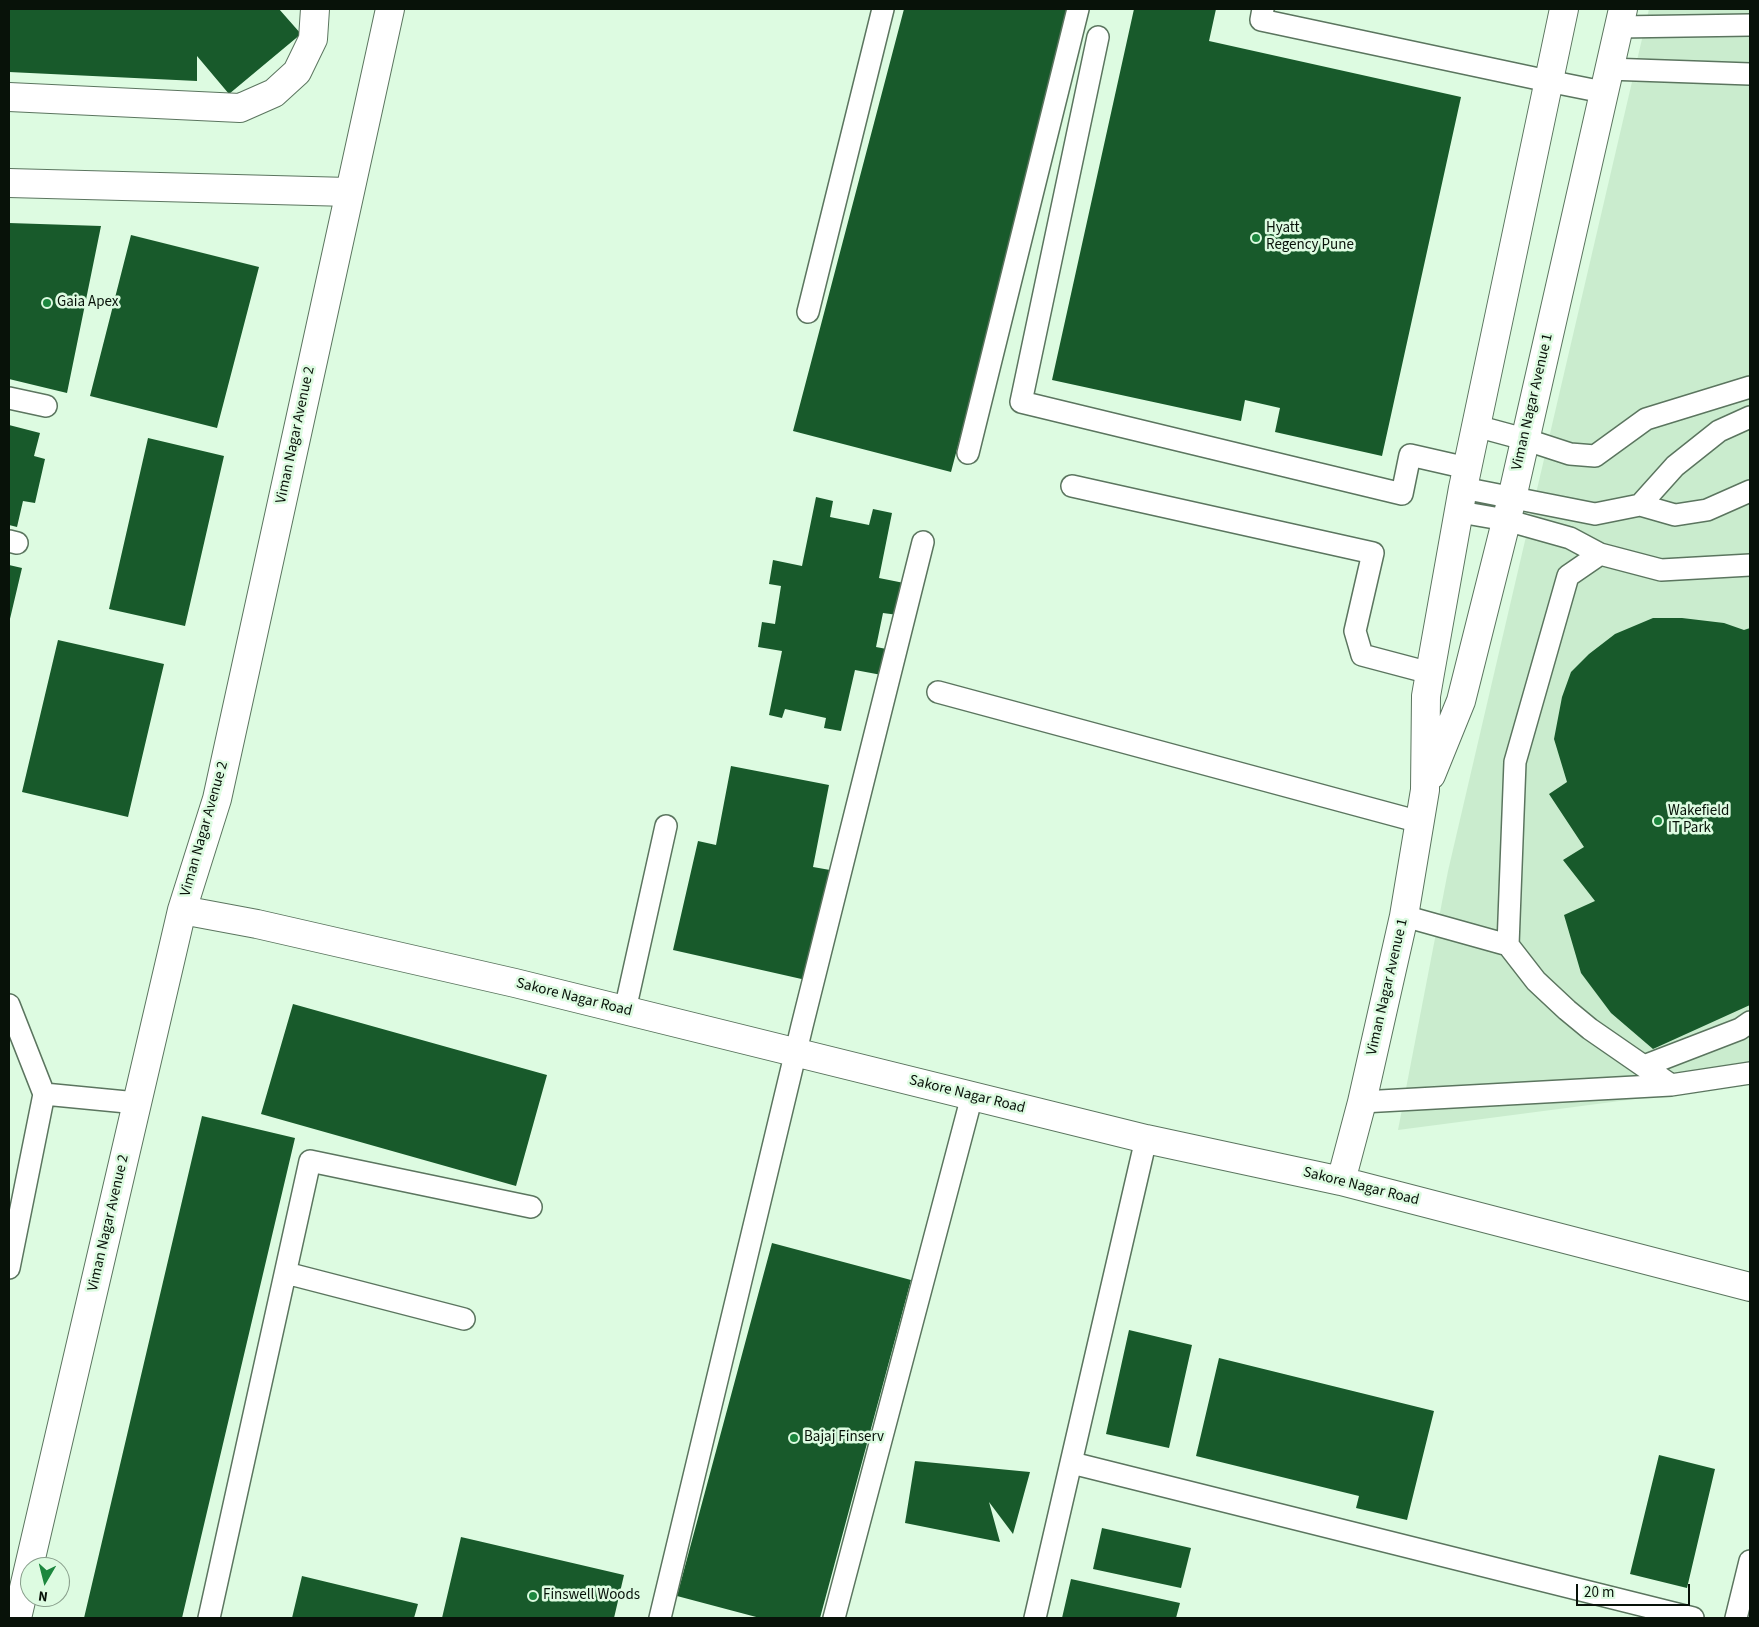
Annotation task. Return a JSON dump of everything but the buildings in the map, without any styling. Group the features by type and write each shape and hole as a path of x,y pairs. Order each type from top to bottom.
{"street":[{"path":"9,97 240,108 274,93 296,72 313,38 315,9"},
{"name":"Viman Nagar Avenue 2","path":"17,1618 182,910 217,799 390,9"},
{"name":"Viman Nagar Avenue 1","path":"1341,1181 1362,1102 1404,916 1425,790 1426,696 1430,673 1463,489 1564,9"},
{"name":"Viman Nagar Avenue 1","path":"1425,790 1461,701 1509,509 1621,18"},
{"path":"9,183 349,192"},
{"name":"Sakore Nagar Road","path":"182,910 267,926 625,1010 1146,1139 1341,1181 1750,1287"}],"lane":[{"path":"808,312 883,9"},
{"path":"968,453 1078,9"},
{"path":"1263,9 1261,20 1548,81 1750,74"},
{"path":"1621,18 1750,25"},
{"path":"1098,37 1021,402 1402,494 1410,455 1463,489 1509,509 1600,554 1661,570 1750,565"},
{"path":"1476,426 1570,454 1595,456 1646,419 1750,387"},
{"path":"9,398 46,406"},
{"path":"1640,505 1675,466 1719,431 1750,418"},
{"path":"1072,486 1373,554 1355,631 1362,655 1430,673"},
{"path":"1509,509 1596,514 1640,505 1675,515 1707,510 1750,491"},
{"path":"660,1618 796,1053 922,542"},
{"path":"1508,945 1515,762 1568,576 1600,554"},
{"path":"938,692 1420,822"},
{"path":"625,1010 666,826"},
{"path":"1404,916 1508,945 1536,981 1590,1029 1671,1085"},
{"path":"9,1005 44,1094 9,1268"},
{"path":"1644,1066 1740,1029 1750,1022"},
{"path":"1362,1102 1671,1085 1750,1073"},
{"path":"44,1094 137,1104"},
{"path":"834,1618 972,1096"},
{"path":"1034,1618 1146,1139"},
{"path":"209,1618 310,1161 531,1207"},
{"path":"286,1273 464,1319"},
{"path":"1072,1462 1693,1618"},
{"path":"1736,1618 1750,1561"}],"shaded area":[{"path":"1649,9 1750,9 1750,1084 1398,1130 1448,871"}],"place":[{"name":"Hyatt Regency Pune","path":"1256,238"},
{"name":"Gaia Apex","path":"47,303"},
{"name":"Wakefield IT Park","path":"1658,821"},
{"name":"Bajaj Finserv","path":"794,1438"},
{"name":"Finswell Woods","path":"533,1596"}]}
